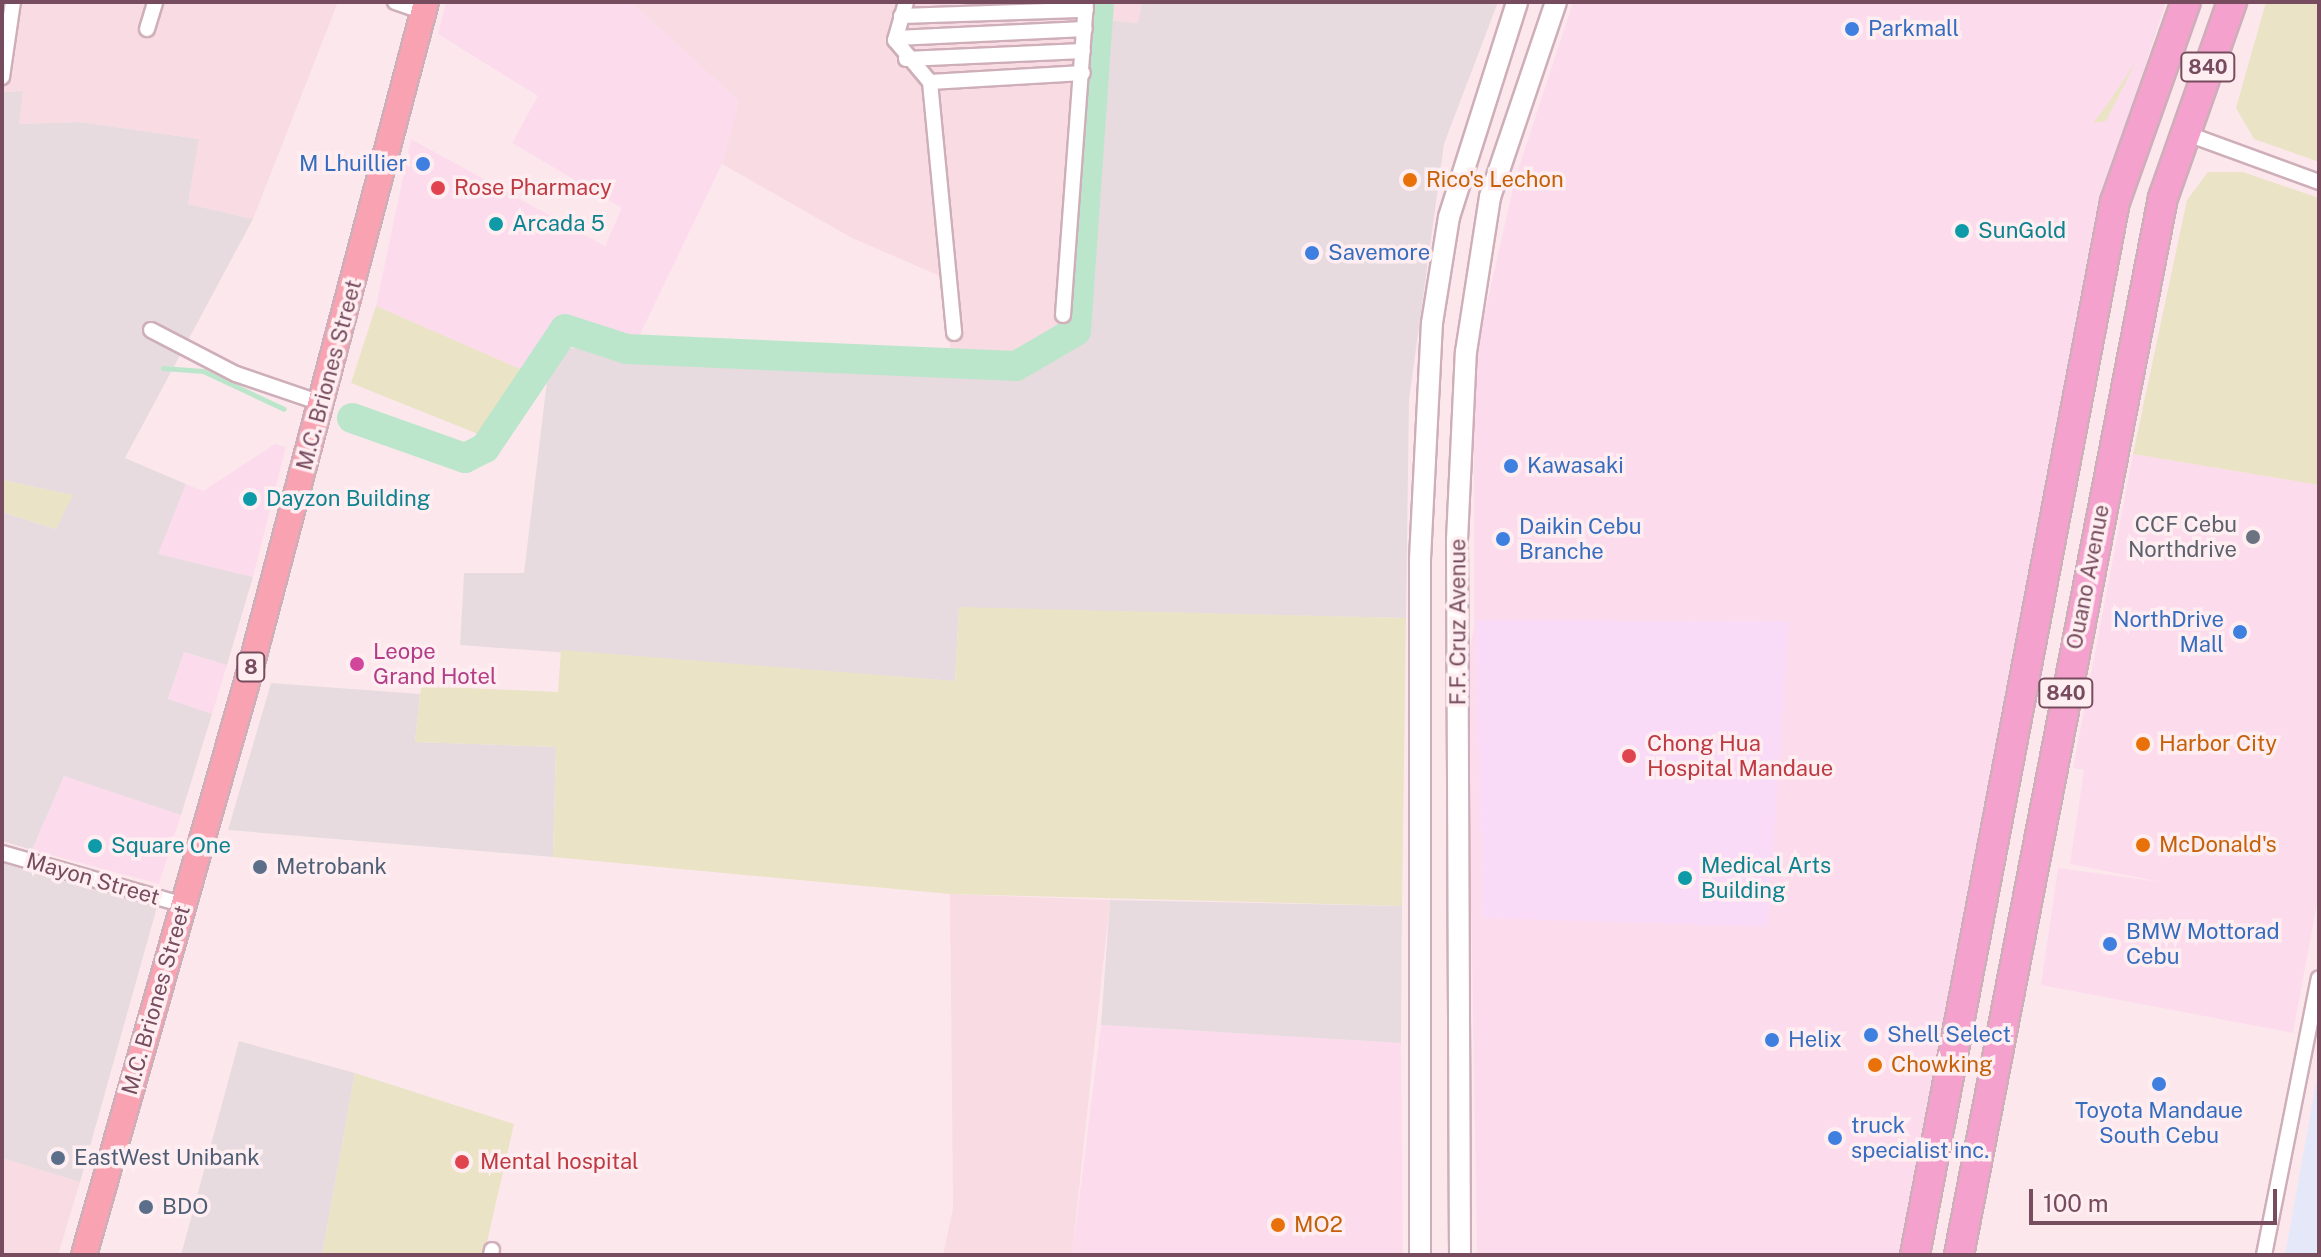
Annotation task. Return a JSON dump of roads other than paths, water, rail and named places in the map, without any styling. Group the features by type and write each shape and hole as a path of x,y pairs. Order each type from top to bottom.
{"highway":[{"name":"Ouano Avenue","path":"1915,1255 2115,202 2186,2"},
{"name":"Ouano Avenue","path":"1959,1255 2163,198 2232,2"},
{"path":"1953,1056 1995,1061"}],"main road":[{"name":"M.C. Briones Street","path":"84,1255 184,905 425,7"}],"street":[{"path":"2,77 13,2"},
{"path":"147,29 155,2"},
{"path":"395,2 425,7"},
{"name":"F.F. Cruz Avenue","path":"1420,1255 1420,559 1432,323 1449,217 1517,2"},
{"name":"F.F. Cruz Avenue","path":"1460,1255 1457,540 1466,352 1490,197 1556,2"},
{"path":"954,333 930,82 906,59 896,38 903,9 1086,6 1063,315"},
{"path":"1002,7 1011,74"},
{"path":"896,38 1085,29"},
{"path":"906,59 1083,51"},
{"path":"930,82 1011,74 1083,73"},
{"path":"2185,133 2319,182"},
{"path":"151,330 236,374 321,403"},
{"name":"Mayon Street","path":"2,853 184,905"},
{"path":"2264,1255 2319,978"}],"waterway":[{"path":"352,418 465,458 485,448 565,329 627,349 1016,366 1076,331 1099,2"},
{"path":"163,368 203,371 284,409"}],"place":[{"name":"Parkmall","path":"1852,29"},
{"name":"M Lhuillier","path":"423,164"},
{"name":"Rico's Lechon","path":"1410,180"},
{"name":"Rose Pharmacy","path":"438,188"},
{"name":"Arcada 5","path":"496,224"},
{"name":"SunGold","path":"1962,231"},
{"name":"Savemore","path":"1312,253"},
{"name":"Kawasaki","path":"1511,466"},
{"name":"Dayzon Building","path":"250,499"},
{"name":"CCF Cebu Northdrive","path":"2253,537"},
{"name":"Daikin Cebu Branche","path":"1503,539"},
{"name":"NorthDrive Mall","path":"2240,632"},
{"name":"Leope Grand Hotel","path":"357,664"},
{"name":"Harbor City","path":"2143,744"},
{"name":"Chong Hua Hospital Mandaue","path":"1629,756"},
{"name":"McDonald's","path":"2143,845"},
{"name":"Square One","path":"95,846"},
{"name":"Metrobank","path":"260,867"},
{"name":"Medical Arts Building","path":"1685,878"},
{"name":"BMW Mottorad Cebu","path":"2110,944"},
{"name":"Shell Select","path":"1871,1035"},
{"name":"Helix","path":"1772,1040"},
{"name":"Chowking","path":"1875,1065"},
{"name":"Toyota Mandaue South Cebu","path":"2159,1084"},
{"name":"truck specialist inc.","path":"1835,1138"},
{"name":"EastWest Unibank","path":"58,1158"},
{"name":"Mental hospital","path":"462,1162"},
{"name":"BDO","path":"146,1207"},
{"name":"MO2","path":"1278,1225"}]}
